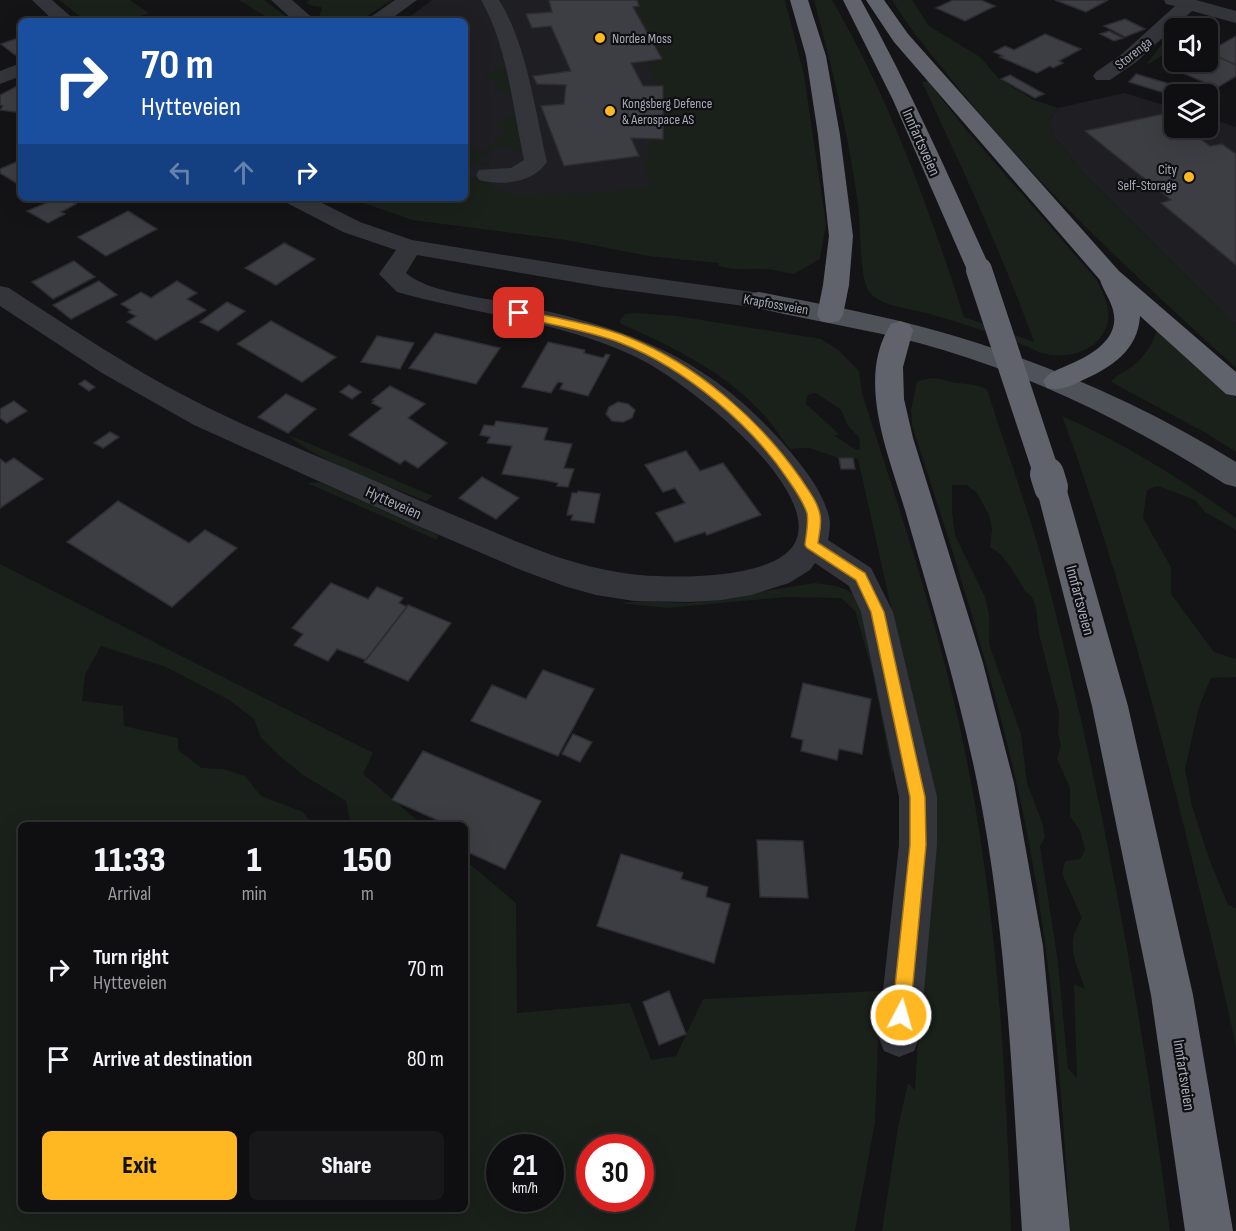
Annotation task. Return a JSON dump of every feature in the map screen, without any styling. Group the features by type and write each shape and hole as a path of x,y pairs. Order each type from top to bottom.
{"highway":[{"path":"799,0 816,56 829,135 841,236 836,285 830,315"},
{"name":"Innfartsveien","path":"852,0 878,45 905,102 979,270 1051,487 1110,706 1172,994 1209,1231"},
{"path":"875,0 901,38 1110,276 1236,387"},
{"path":"1057,381 1107,357 1124,340 1127,314 1110,276"},
{"path":"900,330 889,367 890,399 899,438 966,663 996,783 1023,946 1046,1231"}],"main road":[{"name":"Krapfossveien","path":"759,300 900,330 1019,365 1112,405 1204,455 1236,476"}],"street":[{"path":"40,0 62,18"},
{"path":"280,0 302,18"},
{"path":"380,18 408,0"},
{"path":"487,175 516,175 536,162 517,102 500,18 490,0"},
{"name":"Storenga","path":"1102,76 1129,58 1181,2 1236,16"},
{"path":"0,78 18,70"},
{"name":"Krapfossveien","path":"301,201 391,243 579,276 759,300"},
{"path":"411,247 392,274 406,286 608,334 655,355 707,388 751,428 784,464 807,499 814,515 811,545 860,577 866,586 878,612 918,797 918,845 899,1036"},
{"name":"Hytteveien","path":"0,294 141,384 184,407 407,509 560,573 614,585 678,590 743,584 782,572 798,561 811,545"}],"shaded area":[{"path":"59,0 130,0 149,13 141,16 143,18 82,18"},
{"path":"239,0 264,0 288,18 268,18"},
{"path":"310,0 392,0 364,18 318,18 321,7 309,5 306,2"},
{"path":"432,0 693,0 687,260 649,256 567,240 413,220 358,201 468,201 468,18 408,18"},
{"path":"637,0 785,0 804,75 826,224 820,259 794,274 768,269 731,268 719,266 718,263 649,256 567,240 413,220 358,201 468,201 468,176 516,195 596,193 652,186 642,160 649,159 650,138 663,138 663,87 657,86 646,61 662,59 633,7 639,6"},
{"path":"814,0 832,0 872,76 907,155 964,317 1034,342 995,243 922,82 928,81 963,126 1096,279 1105,299 1108,320 1103,334 1093,345 1074,354 1046,354 959,323 895,306 879,300 868,290 863,273 858,205 850,153"},
{"path":"892,0 912,0 929,26 980,57 999,79 1034,100 1058,108 1049,120 1052,134 1083,173 1236,325 1236,368 1121,261 1047,188 976,110 910,27"},
{"path":"1164,42 1164,54 1149,64 1147,63"},
{"path":"505,67 511,95 493,88 499,83 484,77"},
{"path":"1124,93 1164,105 1164,138 1218,138 1218,121 1236,127 1236,325 1083,173 1052,134 1049,120 1058,108"},
{"path":"511,115 515,116 523,149 519,152 499,145 479,159 491,164 489,166 472,162 468,159 468,152 471,149 481,152 509,132 496,125"},
{"path":"625,314 677,316 821,339 837,349 859,371 862,393 938,639 972,786 997,976 1006,1103 1011,1231 882,1231 898,1127 908,1083 915,1090 924,939 895,625 858,459 839,458 809,448 790,449 765,416 730,384 696,361 621,324 620,320","holes":["816,393 841,410 848,426 859,437 860,449 856,450 834,435 840,435 806,404 807,395"]},
{"path":"1157,330 1236,398 1236,452 1206,433 1111,382 1142,358"},
{"path":"935,378 987,389 1035,534 1068,663 1119,906 1147,1068 1170,1231 1070,1231 1054,1016 1031,857 998,708 957,566 912,425 911,410 917,381","holes":["952,485 966,485 977,493 989,515 992,529 990,547 1000,554 1010,566 1025,591 1032,597 1036,608 1039,634 1059,713 1058,733 1061,746 1057,759 1070,788 1070,816 1080,831 1085,850 1080,859 1065,861 1062,874 1082,918 1073,945 1075,961 1085,989 1074,984 1077,1078 1068,1069 1058,962 1040,846 1045,838 1043,825 1027,783 1021,734 989,644 989,615 985,597 955,535"]},
{"path":"1062,416 1152,462 1236,518 1236,530 1205,512 1195,500 1158,486 1147,490 1143,518 1171,567 1171,594 1214,652 1236,659 1236,677 1211,678 1199,707 1185,769 1192,806 1210,861 1228,905 1236,908 1236,1048 1206,917 1146,679 1115,573"},
{"path":"288,435 433,496 426,501 354,472 318,455"},
{"path":"319,482 438,535 437,540 307,483"},
{"path":"0,564 373,753 363,774 419,822 350,822 346,801 303,775 282,758 261,738 254,719 229,700 166,667 101,646 85,675 82,701 123,706 124,726 178,738 178,750 202,768 223,769 245,776 261,796 303,812 311,822 18,822 18,1212 468,1212 468,863 516,903 517,1013 630,1003 651,1060 676,1056 703,999 880,991 875,1122 855,1231 0,1231"},
{"path":"814,583 846,590 862,604 895,764 892,774 873,674 855,611 841,598 787,597 667,608 618,603 645,601 690,603"}],"building":[{"path":"549,0 637,0 639,6 633,7 662,59 631,63 643,86 663,86 663,139 631,138 639,156 564,166 541,106 564,104 566,85 537,84 533,76 571,71 551,26 532,28 526,14 552,12"},
{"path":"953,0 981,0 995,6 965,21 936,8"},
{"path":"1055,0 1108,0 1086,12"},
{"path":"1125,19 1145,29 1125,37 1104,26"},
{"path":"1109,31 1123,38 1114,41 1100,34"},
{"path":"1045,34 1081,49 1059,61 1063,63 1053,68 1050,66 1037,73 1000,57 1003,56 994,52 1005,46 1014,50"},
{"path":"1236,36 1236,65 1218,57 1218,46"},
{"path":"18,38 18,54 15,55 1,44"},
{"path":"1218,57 1236,65 1236,76 1218,87 1218,84 1208,84 1181,72 1218,72"},
{"path":"1136,74 1170,84 1164,84 1164,93 1129,82"},
{"path":"1010,75 1044,94 1035,98 1001,79"},
{"path":"18,86 18,111 0,110 3,106 0,105 0,95"},
{"name":"City Self-Storage","path":"1164,114 1164,138 1199,138 1210,146 1222,144 1236,154 1236,265 1161,203 1171,200 1085,131"},
{"path":"18,161 18,184 0,173 0,169"},
{"path":"51,201 71,201 76,204 61,212 65,214 48,223 27,211"},
{"path":"128,211 157,229 106,256 78,237"},
{"path":"284,243 315,259 276,285 245,268"},
{"path":"74,261 95,277 53,299 32,282"},
{"path":"99,281 117,295 71,319 53,305"},
{"path":"177,281 197,293 187,299 206,310 156,340 127,322 136,316 128,312 131,310 121,304 141,292 151,298"},
{"path":"227,302 245,311 218,331 200,322"},
{"path":"271,321 336,357 302,382 237,344"},
{"path":"435,333 500,348 476,384 409,368"},
{"path":"377,336 414,343 400,369 361,362"},
{"path":"548,342 585,350 584,353 603,358 606,354 610,355 588,396 560,389 563,383 558,382 551,393 522,387"},
{"path":"85,380 95,387 89,391 79,384"},
{"path":"349,385 361,392 352,399 340,392"},
{"path":"390,386 425,404 408,418 447,443 418,468 405,460 400,464 349,435 382,408 372,403 374,401 372,400"},
{"path":"286,394 316,409 288,433 258,417"},
{"path":"14,401 27,411 7,423 0,418 0,409"},
{"path":"618,402 628,404 635,410 632,418 623,422 612,421 606,414 609,407"},
{"path":"496,421 548,428 544,440 572,444 564,468 574,469 568,487 557,486 558,483 544,480 502,474 512,446 487,443 490,437 480,435 484,425 494,426"},
{"path":"110,432 119,437 103,448 94,443"},
{"path":"686,451 700,471 723,463 761,515 707,535 705,532 675,542 656,513 685,503 675,488 663,492 645,465"},
{"path":"14,458 43,479 0,508 0,459 6,463"},
{"path":"839,458 853,458 855,469 841,469"},
{"path":"482,477 519,498 496,519 459,498"},
{"path":"578,491 600,494 594,523 571,520 573,515 567,515 572,493"},
{"path":"118,501 189,543 205,530 237,548 172,607 67,542"},
{"path":"331,583 368,599 377,587 403,598 399,603 407,607 366,660 337,649 328,661 294,645 303,634 292,628"},
{"path":"408,605 451,623 408,681 364,662"},
{"path":"543,670 594,689 558,756 471,721 492,685 526,699"},
{"path":"803,683 871,699 862,754 839,749 837,760 801,751 803,740 791,737"},
{"path":"573,734 592,742 580,762 562,754"},
{"path":"423,751 541,801 505,869 468,852 468,822 441,822 392,800"},
{"path":"757,840 803,841 808,898 760,897"},
{"path":"621,854 683,873 681,879 708,887 706,897 730,904 714,963 597,926"},
{"path":"669,991 686,1034 659,1045 643,1002"}],"place":[{"name":"Nordea Moss","path":"600,38"},
{"name":"Kongsberg Defence & Aerospace AS","path":"610,111"},
{"name":"City Self-Storage","path":"1189,177"}],"route":[{"path":"519,313 579,326 626,341 676,367 707,388 751,428 784,464 807,499 814,515 811,545 860,577 866,586 878,612 918,797 918,845 901,1015"}]}
